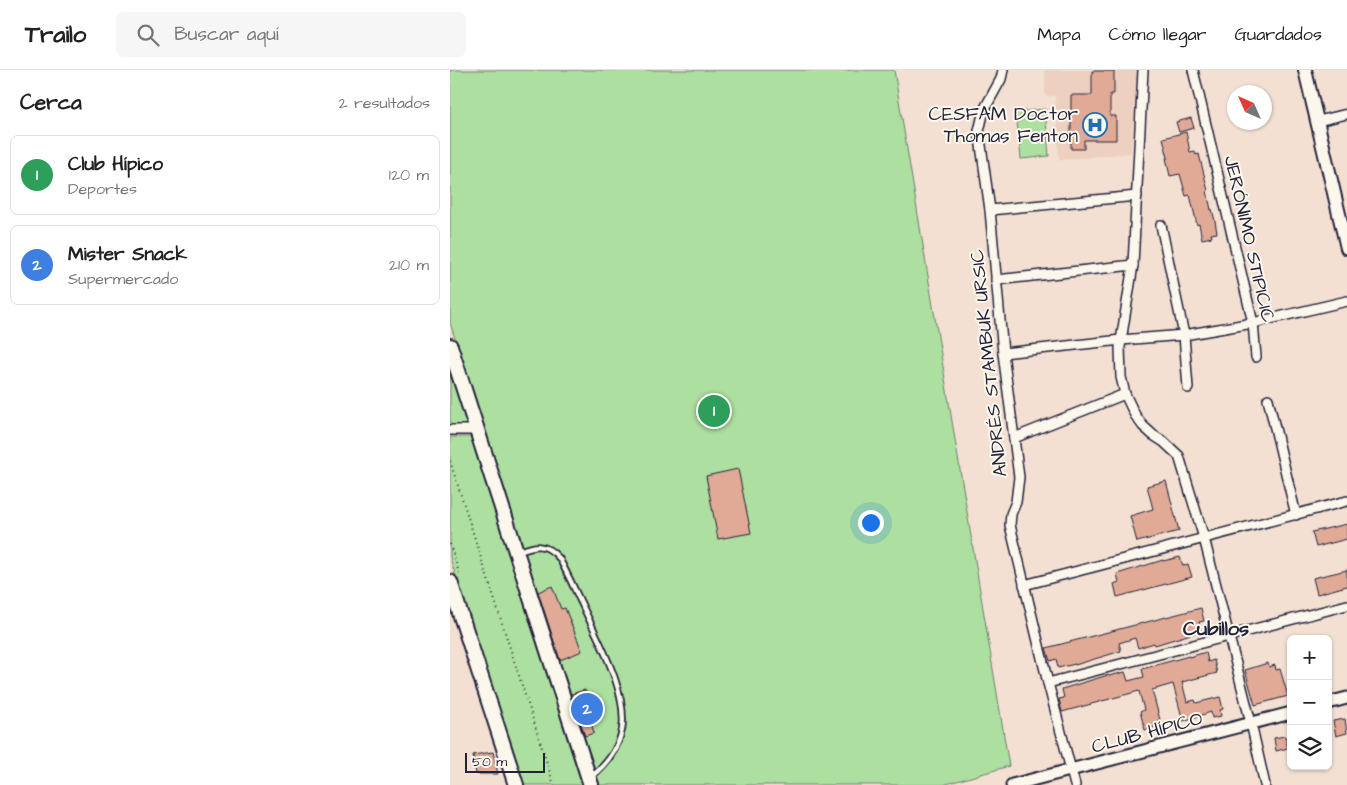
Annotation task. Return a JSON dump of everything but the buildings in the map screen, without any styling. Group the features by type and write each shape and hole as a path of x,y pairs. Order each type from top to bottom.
{"main road":[{"path":"1305,70 1347,248"},
{"path":"450,346 589,782"},
{"path":"450,582 454,608 516,785"}],"street":[{"name":"ANDRÉS STAMBUK URSIC","path":"1003,70 984,110 979,131 990,210 1003,353 1019,478 1016,502 1011,514 1010,525 1075,785"},
{"path":"1143,70 1133,265 1120,357 1125,394 1135,415 1143,426 1179,456 1204,538 1252,723 1265,785"},
{"name":"JERÓNIMO STIPICIC","path":"1193,70 1252,323 1256,357"},
{"path":"1318,121 1347,114"},
{"path":"990,210 1137,196"},
{"path":"1160,225 1184,335 1188,388"},
{"path":"996,280 1133,265"},
{"path":"1003,353 1184,335 1252,323 1347,301"},
{"path":"1014,438 1125,394"},
{"path":"1268,399 1296,515"},
{"path":"450,430 477,430"},
{"path":"1024,585 1347,501"},
{"path":"1048,683 1347,605"},
{"path":"1332,702 1347,698"},
{"name":"CLUB HÍPICO","path":"1012,785 1287,714"}],"lane":[{"path":"516,552 534,545 549,549 559,558 604,651 619,690 623,710 620,739 606,765 589,782"}],"path":[{"path":"450,461 554,785"}],"shaded area":[{"name":"CESFAM Doctor Thomas Fenton","path":"1045,70 1137,70 1131,153 1059,160 1055,96 1045,96"}],"green space":[{"path":"450,70 894,70 1009,766 943,785 600,785 450,323"},
{"path":"1045,109 1049,156 1021,159 1016,112"},
{"path":"450,374 468,426 450,426"},
{"path":"450,437 471,437 582,785 523,785 450,558"}],"place":[{"name":"CESFAM Doctor Thomas Fenton","path":"1095,125"},
{"name":"Club Hípico","path":"714,411"},
{"name":"Mister Snack","path":"587,709"}],"district":[{"name":"Cubillos","path":"1216,629"}]}
